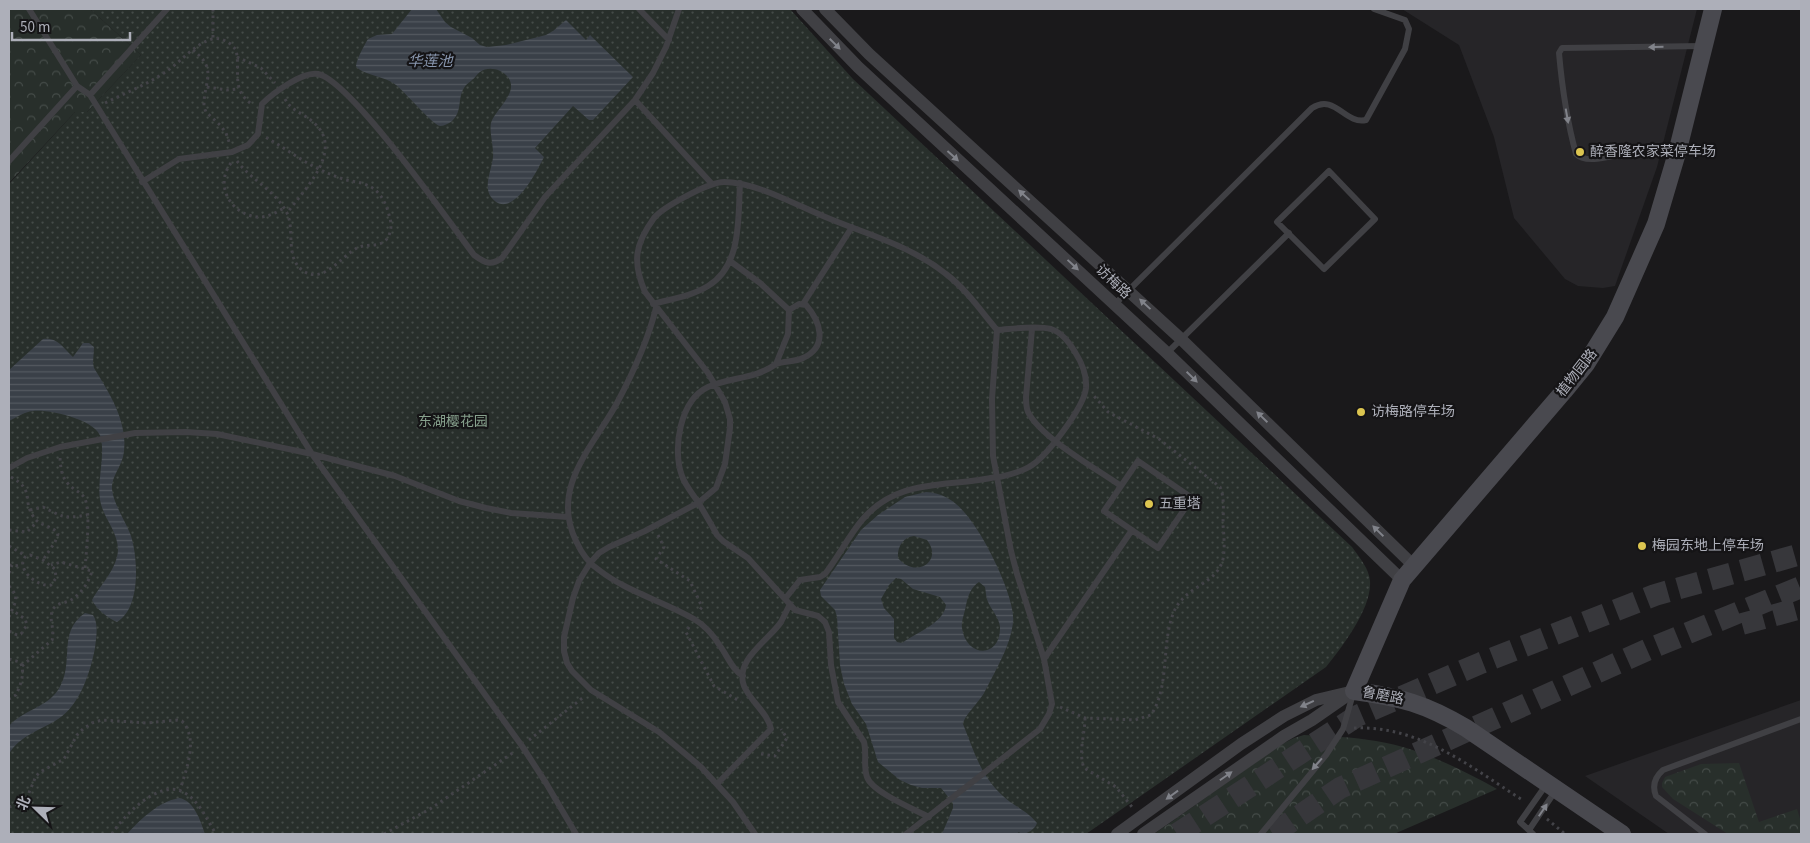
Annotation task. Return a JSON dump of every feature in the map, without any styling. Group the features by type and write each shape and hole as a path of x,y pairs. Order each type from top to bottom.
{"street":[{"name":"访梅路","path":"802,9 858,67 1167,353 1402,580"},
{"name":"访梅路","path":"825,9 869,54 1129,289 1413,565"},
{"name":"植物园路","path":"1354,691 1402,580 1564,391 1601,341 1629,288 1653,232 1677,153 1713,9"},
{"path":"858,67 869,54"},
{"path":"1143,834 1284,736 1312,720 1354,691"},
{"name":"鲁磨路","path":"1117,834 1241,744 1284,716 1316,700 1354,691 1389,696 1440,712 1622,834"}],"lane":[{"path":"30,9 77,86 90,95 97,106 142,182 312,454 522,746 546,782 576,834"},
{"path":"90,95 166,9"},
{"path":"639,9 669,40"},
{"path":"142,182 179,159 232,152 248,145 258,134 260,108 267,99 302,77 318,74 331,81 374,124 402,158 474,255 490,264 495,263 502,258 545,197 635,100 653,73 669,40 679,9"},
{"path":"1115,304 1318,105 1330,105 1358,120 1366,120 1405,49 1409,29 1405,20 1374,9"},
{"path":"1677,153 1655,147 1589,160 1578,157 1569,126 1559,53 1562,48 1704,46"},
{"path":"9,161 77,86"},
{"path":"635,100 712,184"},
{"path":"1329,171 1376,219 1324,269 1288,233 1278,222 1329,171"},
{"path":"755,834 733,802 701,767 678,746 627,711 592,690 572,671 567,663 564,651 564,637 573,598 579,581 590,563 599,553 609,547 698,503 716,488 724,469 730,419 725,402 716,384 694,353 654,306 645,292 638,272 636,256 641,239 657,215 677,202 712,184 722,182 740,183 754,187 909,250 931,263 957,283 997,330 992,415 993,456 996,478 1017,574 1044,659 1052,704 1049,714 1040,729 906,834"},
{"path":"654,306 709,286 721,274 730,261 735,242 740,183"},
{"path":"803,304 852,228"},
{"path":"1167,353 1288,233"},
{"path":"730,261 760,283 789,310 790,326 776,364"},
{"path":"789,310 796,305 803,304 808,307 818,321 820,333 815,347 807,356 800,359 776,364 760,373 716,384 702,391 691,402 683,416 677,435 680,472 723,541 748,558 787,602 798,611 822,619 828,627 831,665 838,702 864,742 867,779 877,789 929,816"},
{"path":"654,306 652,325 626,386 576,471 567,498 568,517 574,538 590,563 614,580 695,620 710,632 738,673 743,676"},
{"path":"1032,329 1026,407 1032,419 1055,441 1121,486"},
{"path":"717,784 771,729 745,687 743,676 745,666 754,650 781,622 787,602 800,580 820,577 825,574 862,520 884,500 905,490 923,486 968,483 996,478 1029,467 1044,455 1073,417 1086,390 1086,377 1084,368 1067,341 1051,329 997,330"},
{"path":"782,350 789,360"},
{"path":"9,468 26,458 94,439 135,433 186,432 218,434 312,454 395,476 459,501 486,508 511,513 568,517"},
{"path":"1138,462 1192,498 1158,548 1104,511 1121,486 1138,462"},
{"path":"1044,659 1132,530"},
{"path":"1261,834 1326,755 1343,729 1354,691"},
{"path":"1705,834 1656,796 1654,786 1659,774 1663,770 1801,719"},
{"path":"1552,786 1531,832 1520,822 1531,806 1552,786"}],"path":[{"path":"213,9 213,39"},
{"path":"97,106 164,73 192,50 213,39 223,40 232,46 237,57 239,89 246,100 260,108"},
{"path":"192,50 200,56 208,68 204,107 226,133 232,152"},
{"path":"237,57 261,68 272,78 293,110 317,125 324,139 325,157 287,213"},
{"path":"207,87 227,90 239,89"},
{"path":"258,134 318,169 338,177 366,184 375,190 386,207 391,222 389,235 385,241 378,245 360,246 347,254 331,269 321,273 307,273 297,264 294,257 287,213 284,208 235,159 230,164 224,174 224,187 228,198 234,205 244,212 257,217 266,216 284,208"},
{"path":"1052,704 1085,718 1135,720 1151,715 1160,699 1169,628 1173,613 1183,596 1216,573 1223,560 1222,492 1220,487 1159,440 1108,412 1095,396 1086,390"},
{"path":"60,447 61,470 64,480 84,497 87,515 85,569"},
{"path":"9,476 26,488 30,510 37,522 55,530 58,534 43,560"},
{"path":"30,510 43,507 66,518 87,515"},
{"path":"9,530 27,532 37,522"},
{"path":"654,526 664,547 656,559 686,578"},
{"path":"9,546 26,556 33,556 51,565 56,572 53,584 48,586 34,580 22,566 22,560 26,556"},
{"path":"22,666 52,640 54,634 52,611 57,604 69,601 80,592 92,571 61,562 51,565"},
{"path":"9,572 10,565 22,566"},
{"path":"9,586 16,595 9,617"},
{"path":"9,631 17,635 21,634 27,625 24,617 12,610"},
{"path":"9,659 20,662 22,666 22,678 19,689 16,695 9,699"},
{"path":"384,834 430,809 522,746 592,690"},
{"path":"1085,718 1085,732 1081,749 1084,768 1116,787 1140,818"},
{"path":"9,807 26,800 36,776 46,768 64,759 83,729 92,723 102,720 147,723 182,721 188,732 190,754 180,790"},
{"path":"1343,729 1371,728 1390,731 1430,743 1470,766 1531,806"},
{"path":"112,834 142,801 156,793 171,790 185,792 198,804 216,834"},
{"path":"1541,813 1565,834"}],"shaded area":[{"name":"醉香隆农家菜停车场","path":"1402,9 1697,9 1657,167 1615,286 1603,288 1578,286 1565,279 1514,218 1494,137 1459,45"},
{"path":"1801,700 1801,834 1669,834 1585,776"}],"green space":[{"path":"9,9 90,9 141,55 87,112 75,112 9,183"},
{"name":"东湖樱花园","path":"90,9 790,9 853,79 1352,547 1366,567 1370,581 1369,592 1361,615 1355,627 1326,667 1086,834 9,834 9,184 75,112 87,112 141,55"},
{"path":"1304,735 1367,740 1408,748 1453,766 1497,789 1394,834 1154,834 1282,744"},
{"path":"1739,763 1759,822 1797,809 1801,822 1801,834 1728,834 1673,799 1662,787 1665,777 1701,764"}],"water":[{"name":"华莲池","path":"412,9 436,9 451,27 472,38 480,45 487,47 506,45 546,35 566,20 586,40 590,35 633,77 593,120 589,120 573,106 535,148 544,157 529,183 515,199 507,204 499,203 491,197 488,188 493,157 491,123 509,94 511,88 507,76 494,69 480,72 464,88 459,110 455,118 451,122 440,126 431,120 392,82 363,72 356,66 368,39 377,35 392,34"},
{"path":"43,339 57,342 73,357 83,343 89,343 94,347 94,368 112,399 124,433 123,457 113,481 112,489 117,506 131,536 135,557 136,582 130,606 125,615 117,622 110,619 96,607 92,600 112,570 118,550 116,537 100,500 99,484 102,446 98,432 82,421 50,412 30,412 9,421 9,370"},
{"path":"926,492 935,493 956,504 968,517 983,539 1006,589 1013,613 1009,641 984,693 963,724 978,762 989,780 1003,796 1037,823 1033,829 1026,833 942,834 953,808 953,803 941,788 922,788 911,785 900,780 878,762 866,724 852,704 844,684 840,665 837,617 835,610 821,596 820,590 861,530 878,515 905,497","holes":["914,536 927,540 931,548 932,555 930,561 919,567 912,567 898,558 901,543 907,538","896,578 901,579 913,589 940,597 946,605 944,611 929,627 902,643 897,642 894,638 894,619 884,608 881,599 889,585","979,582 985,587 987,600 997,617 1000,627 999,637 995,645 983,651 970,645 965,638 962,628 968,598"]},
{"path":"85,613 93,615 97,627 95,648 83,688 66,713 19,742 9,754 9,726 21,716 47,701 58,690 66,669 68,639 71,630 76,621"},
{"path":"179,798 193,807 205,834 127,834 157,807"}],"tunnel":[{"path":"1177,834 1357,716 1481,663 1655,595 1801,554"},
{"path":"1273,834 1340,788 1649,649 1801,587"},
{"path":"1742,624 1801,608"}],"place":[{"name":"醉香隆农家菜停车场","path":"1580,152"},
{"name":"访梅路停车场","path":"1361,412"},
{"name":"五重塔","path":"1149,504"},
{"name":"梅园东地上停车场","path":"1642,546"}]}
